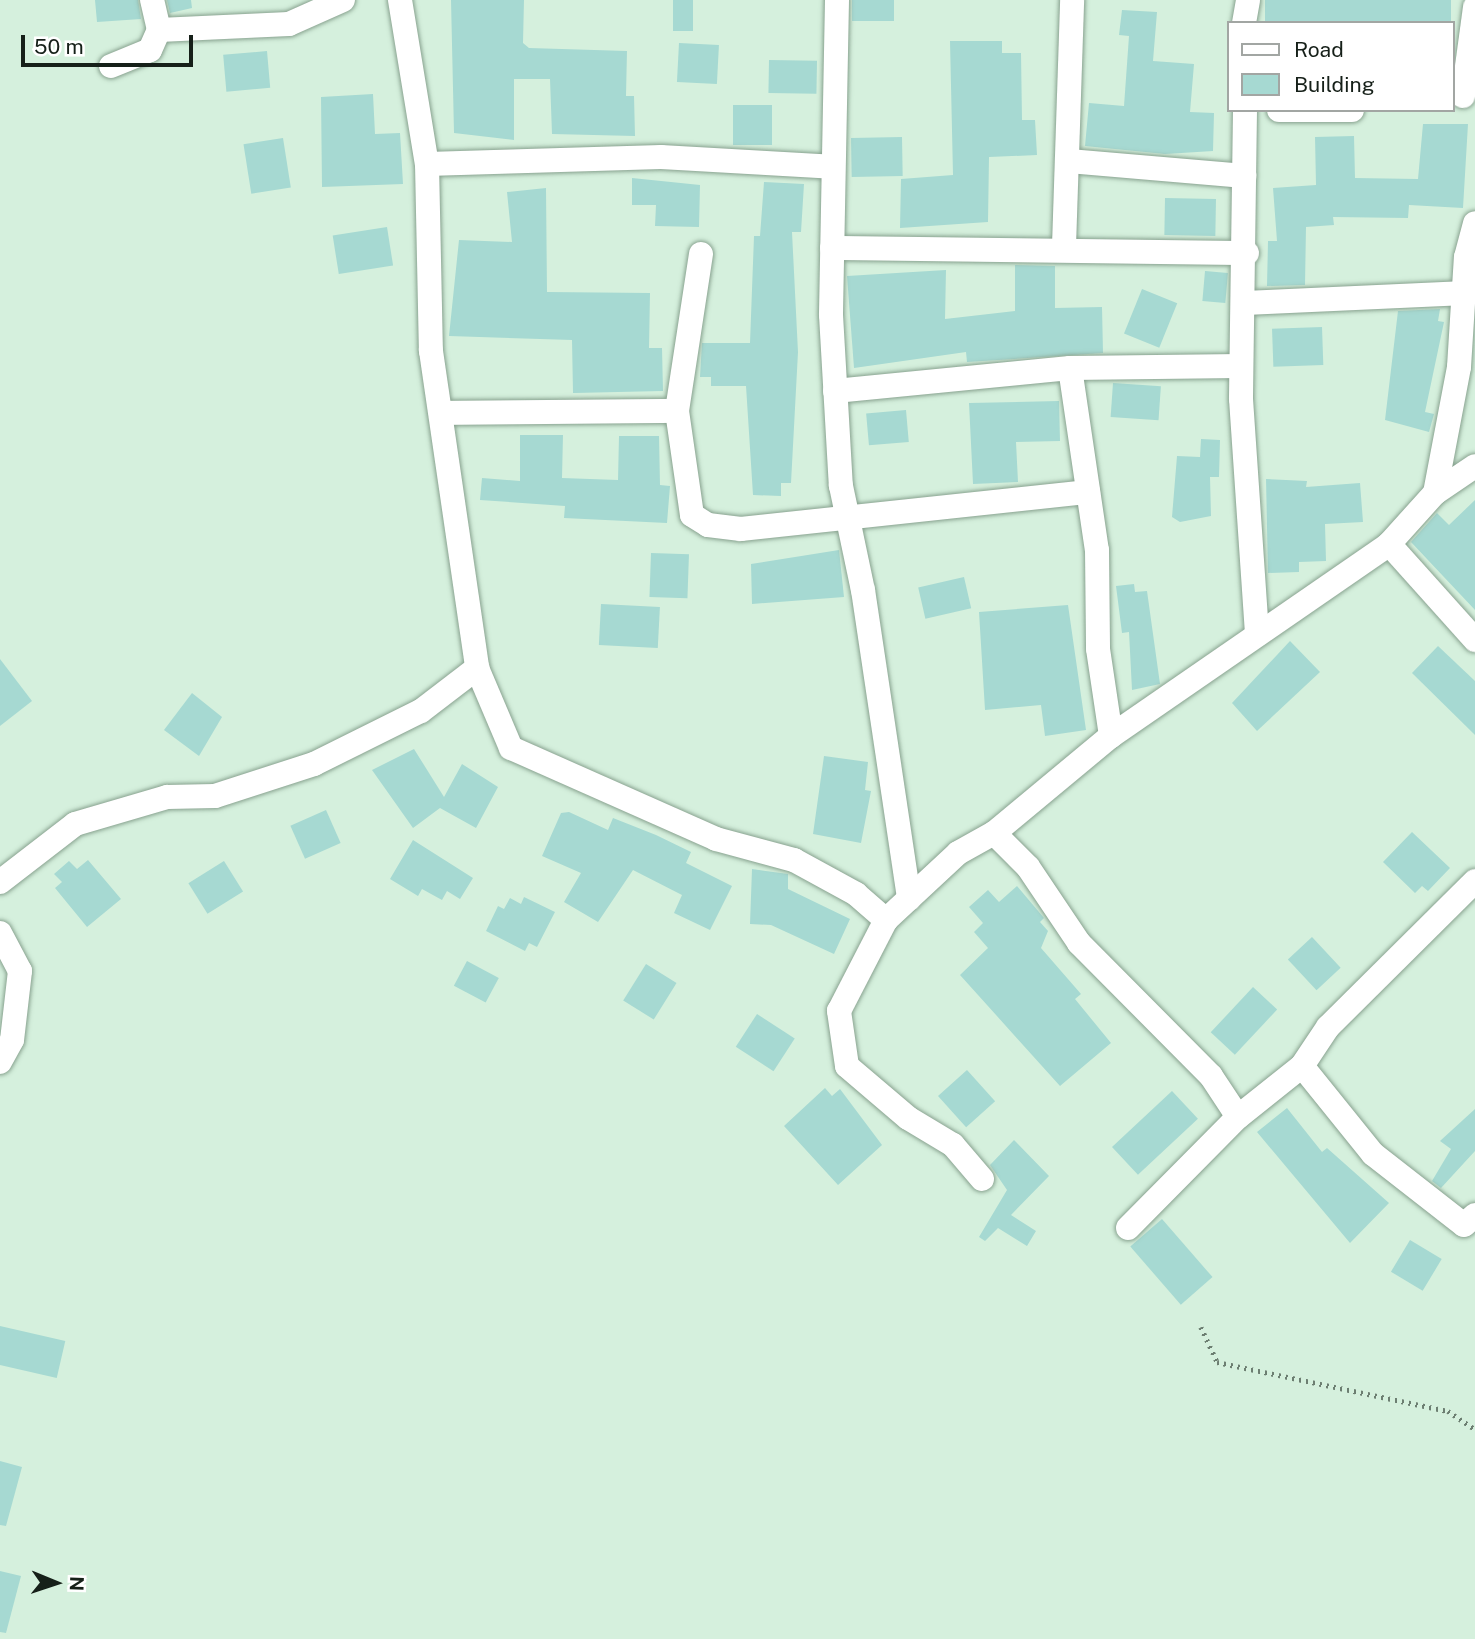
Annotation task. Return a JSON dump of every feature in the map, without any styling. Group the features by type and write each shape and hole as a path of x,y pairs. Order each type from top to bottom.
{"street":[{"path":"111,66 150,50 159,30 152,0"},
{"path":"159,30 289,24 343,0"},
{"path":"400,0 426,164 429,332 443,413 477,668 511,748 716,839 794,860 856,894 886,920"},
{"path":"837,0 832,167 835,391 849,522 909,899"},
{"path":"1064,246 1069,161 1072,0"},
{"path":"1244,21 1248,0"},
{"path":"1464,97 1475,7"},
{"path":"1245,112 1247,253 1241,366 1257,634"},
{"path":"426,164 661,157 832,167"},
{"path":"1069,161 1244,176"},
{"path":"1435,493 1467,369 1465,293 1475,223"},
{"path":"832,248 1064,246 1247,253"},
{"path":"701,254 677,411 692,515 708,525 741,529 849,522 1088,492"},
{"path":"1246,303 1465,293"},
{"path":"835,391 1070,368 1241,366"},
{"path":"1070,368 1088,492 1111,736"},
{"path":"443,413 677,411"},
{"path":"982,1179 953,1145 891,1105 847,1066 839,1011 886,920 958,853 995,833 1111,736 1389,544 1435,493 1475,466"},
{"path":"1389,544 1475,640"},
{"path":"0,882 75,824 167,797 215,796 314,764 421,711 477,668"},
{"path":"995,833 1028,867 1085,950 1211,1076 1238,1117"},
{"path":"1128,1228 1238,1117 1302,1066 1328,1027 1475,881"},
{"path":"0,933 20,971 12,1040 0,1062"},
{"path":"1302,1066 1373,1154 1464,1225 1475,1215"}],"path":[{"path":"1201,1327 1217,1362 1448,1411 1475,1429"}],"building":[{"path":"95,0 138,0 141,19 97,22"},
{"path":"167,0 191,0 192,8 170,13"},
{"path":"451,0 524,0 523,43 529,48 627,51 626,96 634,96 635,136 552,134 550,79 514,79 514,140 454,133"},
{"path":"673,0 693,0 693,31 673,31"},
{"path":"852,0 894,0 894,21 852,21"},
{"path":"1265,0 1451,0 1451,21 1265,21"},
{"path":"1122,10 1157,12 1153,61 1194,64 1190,112 1214,113 1213,151 1165,154 1085,146 1089,103 1124,106 1129,36 1119,35"},
{"path":"950,41 1002,41 1002,53 1021,53 1022,120 1035,120 1037,155 989,157 988,222 900,228 901,179 953,175"},
{"path":"679,43 719,45 717,84 677,82"},
{"path":"267,51 270,88 226,92 223,55"},
{"path":"769,60 817,61 816,94 768,93"},
{"path":"373,94 375,134 400,133 403,184 322,187 321,97"},
{"path":"733,105 772,105 772,145 733,145"},
{"path":"1423,124 1468,124 1463,208 1409,205 1408,218 1333,217 1334,225 1306,227 1305,285 1267,286 1268,241 1277,241 1273,188 1316,185 1315,137 1354,136 1355,178 1418,179"},
{"path":"902,137 903,176 852,177 851,138"},
{"path":"283,138 291,187 251,194 243,144"},
{"path":"632,178 700,185 699,227 655,226 656,205 632,205"},
{"path":"764,182 804,184 801,232 792,232 798,352 791,483 781,483 781,496 753,495 746,386 711,386 711,377 700,377 702,343 750,343 754,236 760,236"},
{"path":"546,188 547,292 650,293 649,348 662,348 663,391 573,393 572,340 449,336 459,240 512,242 507,192"},
{"path":"1165,198 1216,199 1215,236 1164,235"},
{"path":"387,227 393,266 339,274 333,236"},
{"path":"1015,265 1055,266 1055,308 1102,307 1103,353 967,362 966,352 854,368 847,276 946,270 945,319 1015,311"},
{"path":"1205,271 1228,273 1225,303 1202,301"},
{"path":"1142,289 1177,303 1159,348 1124,334"},
{"path":"1440,309 1438,321 1444,322 1425,412 1434,414 1429,432 1385,420 1398,311"},
{"path":"1322,327 1323,365 1273,367 1272,329"},
{"path":"1113,383 1161,386 1159,420 1111,417"},
{"path":"1059,401 1060,441 1016,442 1018,482 973,484 969,403"},
{"path":"906,410 909,442 869,445 866,413"},
{"path":"520,435 563,435 562,478 618,480 619,436 659,436 660,485 670,486 667,523 564,518 565,506 480,500 482,478 520,481"},
{"path":"1201,439 1220,440 1219,477 1210,477 1211,516 1180,522 1172,517 1177,456 1200,457"},
{"path":"1266,479 1307,481 1306,487 1360,483 1363,522 1325,524 1326,561 1299,562 1299,572 1268,573"},
{"path":"1475,500 1475,610 1411,542 1437,513 1449,525"},
{"path":"839,550 844,597 752,604 751,564"},
{"path":"651,553 689,554 687,598 649,597"},
{"path":"964,577 971,608 925,619 918,588"},
{"path":"1134,584 1135,592 1147,591 1160,684 1132,690 1129,632 1122,633 1116,586"},
{"path":"601,604 660,607 658,648 599,645"},
{"path":"1068,605 1086,730 1045,736 1041,705 985,710 979,612"},
{"path":"1290,641 1320,672 1257,731 1232,703"},
{"path":"1438,646 1475,681 1475,735 1412,673"},
{"path":"0,659 32,701 0,726"},
{"path":"192,693 222,717 199,756 164,730"},
{"path":"414,749 444,797 462,764 498,787 476,828 440,808 413,828 372,770"},
{"path":"824,756 868,762 865,790 871,791 861,843 813,834"},
{"path":"326,810 341,843 305,859 290,826"},
{"path":"569,812 608,830 613,818 656,835 691,852 686,863 732,886 710,930 674,913 682,895 633,870 598,922 564,902 581,873 542,856 561,813"},
{"path":"1412,832 1450,868 1428,891 1422,886 1415,893 1383,862"},
{"path":"413,840 473,878 460,899 447,891 442,900 422,889 418,896 390,879"},
{"path":"88,860 121,899 87,927 55,888 62,882 54,874 69,861 77,869"},
{"path":"224,861 243,892 207,914 188,883"},
{"path":"752,869 788,874 788,889 850,919 834,954 771,925 750,924"},
{"path":"1017,886 1044,918 1040,922 1048,931 1041,948 1081,994 1075,999 1111,1043 1060,1086 960,975 988,948 974,932 983,923 969,907 988,890 999,902"},
{"path":"524,897 555,912 537,947 529,943 525,951 486,931 498,906 504,909 510,898 521,904"},
{"path":"1312,937 1341,968 1317,990 1288,960"},
{"path":"467,961 499,978 486,1003 454,986"},
{"path":"646,964 677,983 654,1020 623,1000"},
{"path":"1253,987 1277,1010 1235,1055 1211,1032"},
{"path":"757,1014 795,1039 773,1071 736,1047"},
{"path":"967,1070 995,1101 966,1127 938,1096"},
{"path":"825,1088 832,1096 840,1089 882,1145 838,1185 784,1126"},
{"path":"1172,1091 1198,1119 1138,1175 1112,1147"},
{"path":"1287,1108 1322,1152 1327,1148 1389,1203 1350,1243 1257,1132"},
{"path":"1475,1109 1475,1151 1441,1188 1432,1181 1451,1149 1440,1141"},
{"path":"1014,1140 1049,1176 1011,1215 1036,1231 1027,1246 998,1228 985,1241 979,1237 1007,1190 990,1165"},
{"path":"1162,1219 1213,1277 1181,1305 1130,1247"},
{"path":"1410,1240 1442,1259 1423,1291 1391,1272"},
{"path":"0,1326 65,1341 57,1378 0,1365"},
{"path":"0,1461 22,1467 6,1526 0,1525"},
{"path":"0,1571 21,1576 6,1633 0,1632"}]}
